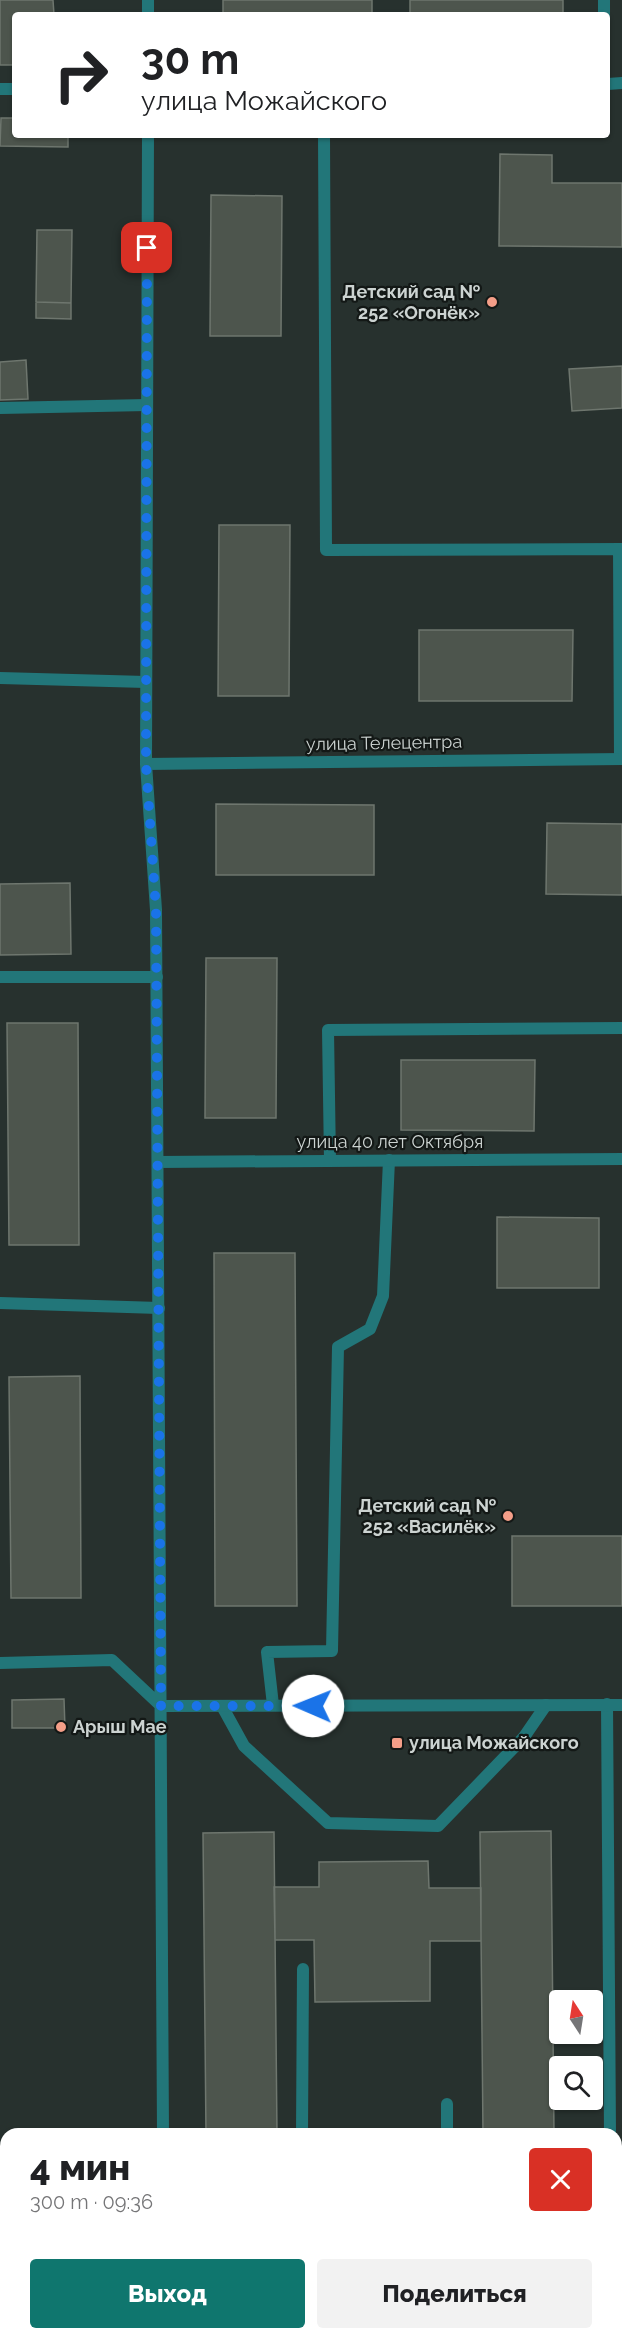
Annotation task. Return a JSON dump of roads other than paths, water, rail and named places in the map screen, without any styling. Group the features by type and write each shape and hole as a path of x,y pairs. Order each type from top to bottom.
{"street":[{"path":"148,138 146,764 156,910 157,977 163,2128"},
{"path":"324,138 326,550 620,549 621,759"},
{"path":"0,408 147,405"},
{"path":"0,678 146,682"},
{"name":"улица Телецентра","path":"146,764 621,759"},
{"path":"0,977 157,977"},
{"path":"330,1161 328,1030 622,1028"},
{"name":"улица 40 лет Октября","path":"158,1162 622,1159"},
{"path":"273,1705 267,1652 332,1651 338,1347 370,1329 384,1296 389,1160"},
{"path":"0,1303 159,1308"},
{"path":"0,1663 112,1660 161,1706 622,1704"},
{"path":"607,1704 610,2128"},
{"path":"222,1706 244,1746 328,1823 438,1826 524,1737 546,1705"},
{"path":"302,2128 303,1969"},
{"path":"447,2104 447,2128"}],"place":[{"name":"Детский сад № 252 «Огонёк»","path":"492,302"},
{"name":"Детский сад № 252 «Василёк»","path":"508,1516"},
{"name":"Арыш Мае","path":"61,1727"},
{"name":"улица Можайского","path":"397,1743"}]}
